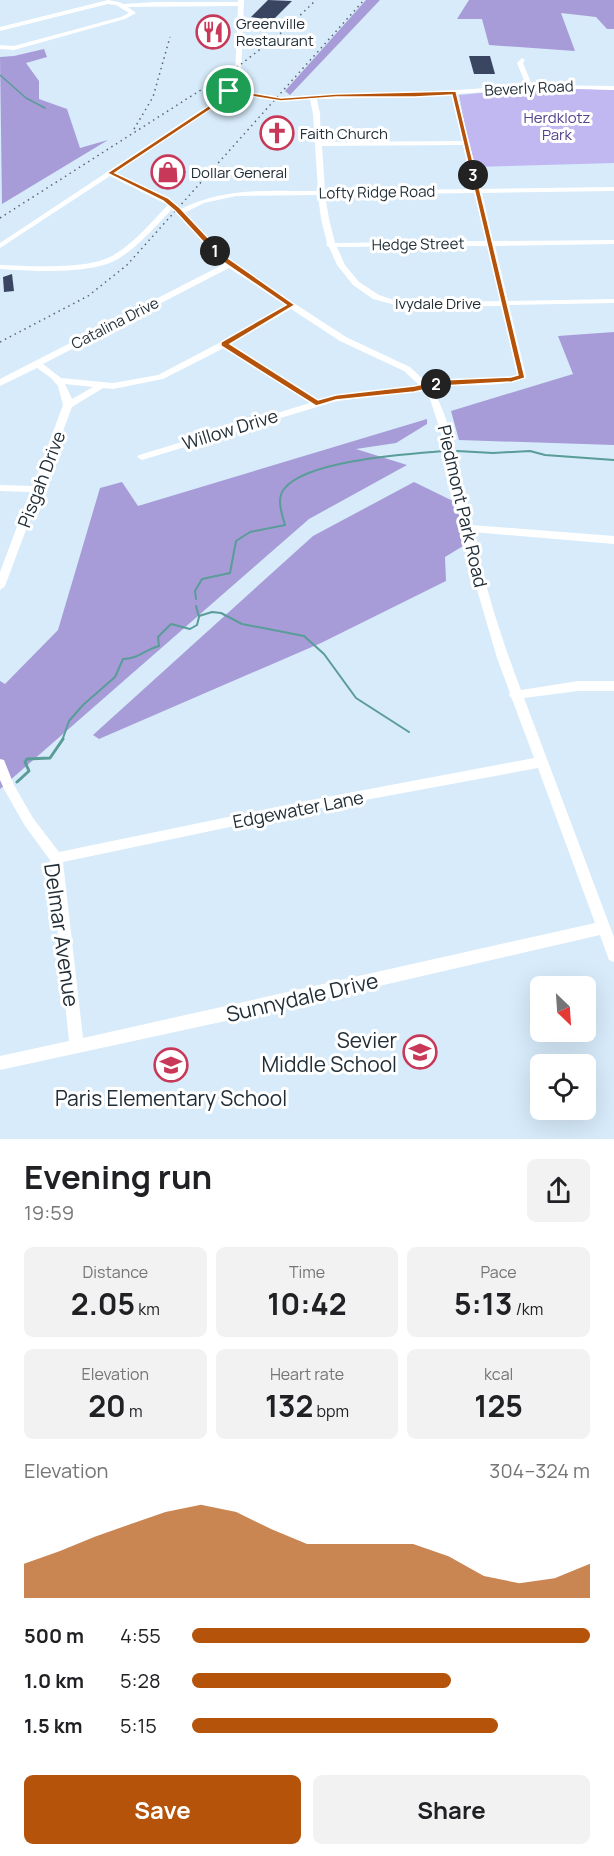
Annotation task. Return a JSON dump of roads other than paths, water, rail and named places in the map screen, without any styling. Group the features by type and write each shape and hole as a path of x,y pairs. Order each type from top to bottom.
{"street":[{"path":"0,29 105,2 123,6 133,14 12,48 0,46"},
{"path":"0,246 215,104 229,91 238,74 241,2 123,6"},
{"path":"522,60 520,63 530,87"},
{"name":"Beverly Road","path":"229,91 274,99 454,93 530,87 614,88"},
{"path":"454,93 504,303"},
{"name":"Ivydale Drive","path":"313,97 321,193 330,245 341,265 360,286 387,302 403,305 614,302"},
{"path":"318,144 465,143"},
{"name":"Piedmont Park Road","path":"110,173 150,191 176,208 230,264 343,339 401,365 425,386 434,399 444,424 476,569 515,694 614,955"},
{"name":"Lofty Ridge Road","path":"0,267 47,267 103,263 121,253 176,208 226,195 614,189"},
{"name":"Hedge Street","path":"330,245 614,242"},
{"name":"Catalina Drive","path":"0,383 230,264"},
{"name":"Willow Drive","path":"142,457 336,398 462,381 512,380 522,376 504,303"},
{"path":"37,364 61,381 102,386 134,383 160,377 224,344 291,305"},
{"path":"224,344 316,403"},
{"path":"61,381 68,405 102,386"},
{"name":"Pisgah Drive","path":"0,586 68,405"},
{"path":"0,488 37,489"},
{"path":"467,528 614,540"},
{"path":"515,694 578,686 614,686"},
{"name":"Edgewater Lane","path":"56,858 540,762"},
{"name":"Delmar Avenue","path":"0,764 9,787 29,822 56,858 77,1047"},
{"name":"Sunnydale Drive","path":"0,1063 603,928"}],"waterway":[{"path":"0,75 26,98 45,108"},
{"path":"196,599 195,591 202,579 230,573 236,541 250,532 285,525 280,497 284,489 296,479 313,471 359,460 444,451"},
{"path":"457,451 493,453 530,451 545,455 614,460"},
{"path":"62,740 69,721 83,705 115,677 123,659 133,658 159,646 158,637 171,624 190,629 197,625 199,617 196,606"},
{"path":"199,616 212,612 221,613 242,624 304,636 324,654 356,698 409,732"},
{"path":"17,782 29,771 25,762 27,759 50,758 62,740"}],"railway":[{"path":"0,218 240,65 286,29 316,0"},
{"path":"0,342 88,296 127,265 364,0"},
{"path":"134,129 153,97 170,37"}],"place":[{"name":"Greenville Restaurant","path":"213,32"},
{"name":"Faith Church","path":"277,133"},
{"name":"Dollar General","path":"168,172"},
{"name":"Sevier Middle School","path":"420,1052"},
{"name":"Paris Elementary School","path":"171,1065"}],"park label":[{"name":"Herdklotz Park","path":"557,126"}]}
